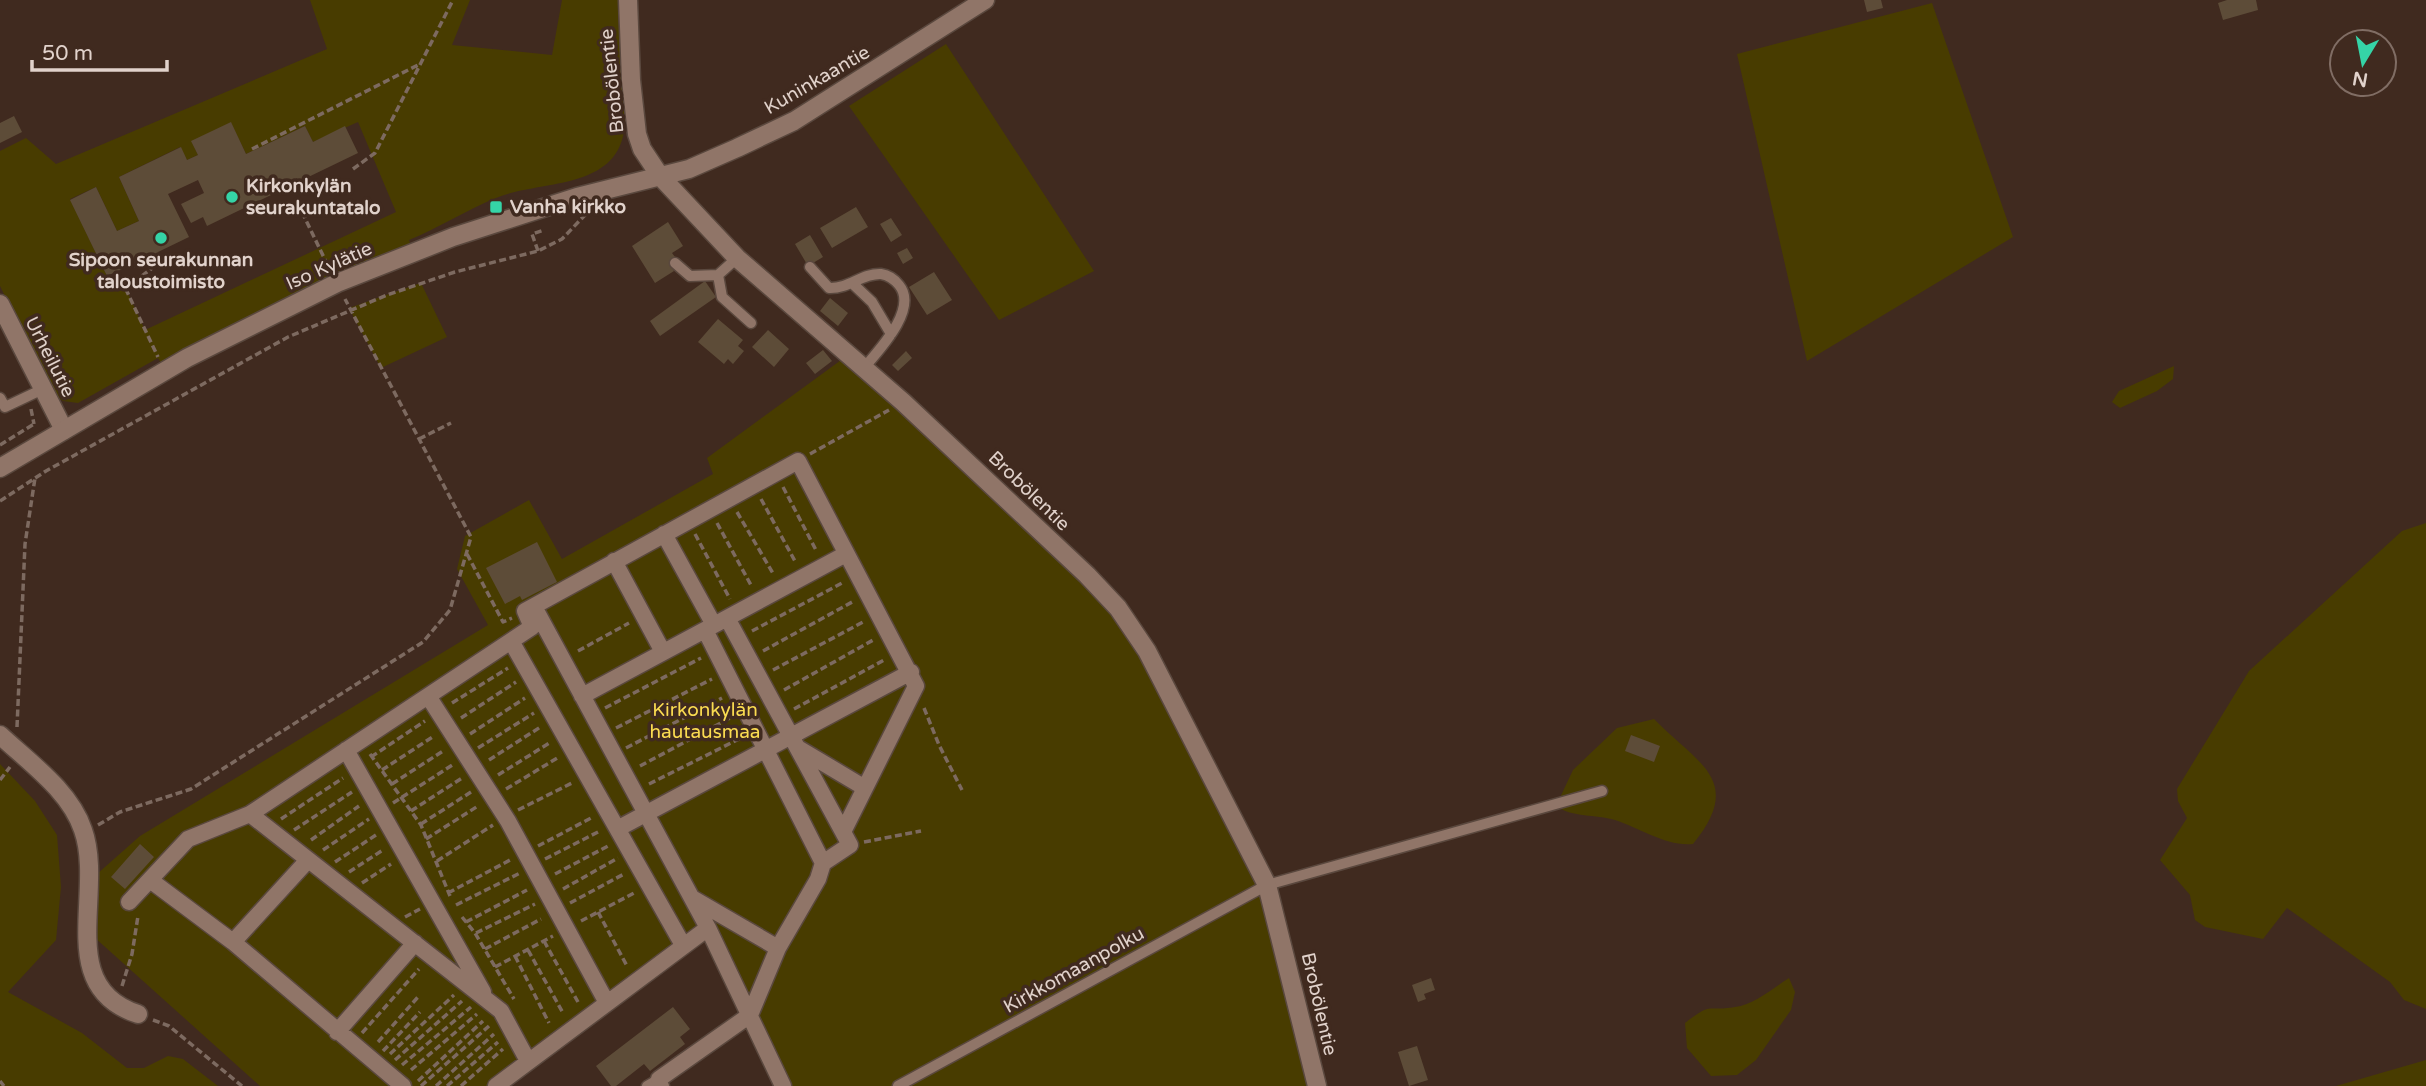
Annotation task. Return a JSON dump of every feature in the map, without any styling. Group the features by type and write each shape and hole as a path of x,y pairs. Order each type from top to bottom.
{"street":[{"name":"Brobölentie","path":"628,0 631,80 637,134 642,149 660,176 737,258 903,402 1118,608 1159,674 1267,885 1317,1086"},
{"name":"Kuninkaantie","path":"660,176 689,169 794,121 985,0"},
{"name":"Iso Kylätie","path":"0,468 187,358 337,284 465,233 577,197 660,176"},
{"name":"Urheilutie","path":"1,307 64,430"},
{"path":"525,611 798,461 914,679"},
{"path":"657,1084 750,1015 778,948 814,888 823,863 850,845 738,639 721,622 664,534"},
{"path":"582,696 846,554"},
{"path":"614,561 663,652"},
{"path":"129,902 188,839 250,814 532,627 525,611"},
{"path":"525,611 538,614 643,813 708,928 783,1086"},
{"path":"721,622 715,650 823,863"},
{"path":"511,640 683,945"},
{"path":"619,828 766,748 794,741 914,679"},
{"path":"844,830 914,679"},
{"path":"428,696 505,817 607,1003"},
{"path":"0,735 73,804 85,833 89,892 88,952 94,978 116,1006 138,1014"},
{"path":"794,741 865,788"},
{"path":"353,746 381,811 432,902 480,1006"},
{"path":"250,814 415,943 480,1006 501,1011 528,1061"},
{"path":"233,942 302,855"},
{"path":"150,880 233,942 388,1073"},
{"path":"690,897 778,948"},
{"path":"496,1086 708,928"},
{"path":"337,1032 415,943"}],"lane":[{"path":"675,263 690,276 718,275 737,258"},
{"path":"810,267 830,288 843,289 867,276 882,274 898,283 905,301 898,324 863,369"},
{"path":"718,275 722,297 751,323"},
{"path":"853,284 872,302 891,334"},
{"path":"0,398 5,407 43,389"},
{"name":"Kirkkomaanpolku","path":"898,1086 1267,885 1602,791"}],"path":[{"path":"353,169 375,153 453,0"},
{"path":"252,149 420,64"},
{"path":"0,501 35,478 288,337 349,308 455,272 538,251 562,239 590,210"},
{"path":"85,833 120,812 191,789 413,650 437,630 450,610 471,537 349,308 302,212"},
{"path":"538,251 531,234 544,230"},
{"path":"125,289 151,270 149,262"},
{"path":"121,279 160,362"},
{"path":"798,461 903,402"},
{"path":"419,439 451,423"},
{"path":"0,444 24,430"},
{"path":"775,473 825,566"},
{"path":"17,751 25,544 35,478"},
{"path":"753,485 803,577"},
{"path":"730,498 782,589"},
{"path":"709,509 760,601"},
{"path":"688,521 721,622"},
{"path":"466,552 503,622 525,611"},
{"path":"738,639 857,575"},
{"path":"749,659 868,594"},
{"path":"759,678 878,614"},
{"path":"562,660 643,615"},
{"path":"770,697 888,632"},
{"path":"592,715 715,650"},
{"path":"780,716 899,652"},
{"path":"371,757 438,712 525,666"},
{"path":"382,771 448,727 525,666"},
{"path":"603,735 726,672"},
{"path":"914,679 939,746 962,790"},
{"path":"425,840 475,770 539,689"},
{"path":"613,755 736,690"},
{"path":"623,774 746,709"},
{"path":"411,811 475,770 551,711"},
{"path":"421,825 475,770 551,711"},
{"path":"633,792 757,730"},
{"path":"401,798 565,734"},
{"path":"353,746 371,757 421,825 448,893 515,1000"},
{"path":"391,784 475,770 573,749"},
{"path":"437,861 505,817 588,775"},
{"path":"267,828 343,778"},
{"path":"281,839 352,792"},
{"path":"302,855 361,805"},
{"path":"302,855 381,811"},
{"path":"850,845 921,831"},
{"path":"322,870 379,833"},
{"path":"342,886 388,847"},
{"path":"475,933 550,897 632,851"},
{"path":"342,886 397,861"},
{"path":"495,967 650,884"},
{"path":"116,1006 136,931 138,910 129,902"},
{"path":"391,925 432,902"},
{"path":"598,912 626,966"},
{"path":"544,941 578,1002"},
{"path":"528,950 563,1013"},
{"path":"515,956 549,1023"},
{"path":"352,1044 419,969"},
{"path":"388,1073 455,994"},
{"path":"388,1073 418,997"},
{"path":"388,1073 462,1001"},
{"path":"388,1073 480,1006"},
{"path":"388,1073 480,1006"},
{"path":"388,1073 420,1012"},
{"path":"138,1014 169,1026 242,1086"},
{"path":"388,1073 483,1021"},
{"path":"421,1086 489,1026"},
{"path":"436,1086 494,1034"},
{"path":"447,1086 498,1042"},
{"path":"461,1086 503,1049"},
{"path":"0,1081 4,1086"}],"green space":[{"path":"310,0 470,0 452,45 552,55 562,0 618,0 626,109 622,140 614,156 601,168 586,176 512,193 485,203 409,240 413,252 165,370 158,358 78,403 63,401 53,394 0,286 0,151 26,138 56,164 327,49","holes":["358,122 396,212 145,330 124,285 107,276 70,199 96,187 117,231 139,221 119,177 180,147 187,160 198,155 192,142 231,123 246,154 305,126 313,142"]},
{"path":"1932,3 2013,237 1807,361 1737,54"},
{"path":"946,44 1094,271 999,320 849,106"},
{"path":"421,283 447,337 381,368 349,308"},
{"name":"Kirkonkylän hautausmaa","path":"848,355 1118,608 1267,885 1317,1086 783,1086 703,932 506,1086 260,1086 94,937 97,874 140,836 488,625 457,569 465,536 529,500 562,559 713,474 707,458"},
{"path":"2174,366 2173,379 2157,391 2120,408 2112,402 2119,391"},
{"path":"2426,523 2426,1009 2404,1000 2390,982 2287,908 2263,939 2205,927 2195,920 2190,895 2160,860 2187,818 2178,801 2177,789 2249,671 2402,531"},
{"path":"1654,719 1699,761 1710,774 1715,788 1715,804 1708,822 1693,844 1673,843 1615,820 1577,814 1556,806 1573,770 1617,728"},
{"path":"0,764 35,801 57,835 61,887 56,940 8,992 82,1033 127,1068 144,1068 168,1056 183,1059 218,1086 0,1086"},
{"path":"1789,978 1795,992 1791,1010 1756,1060 1737,1075 1711,1076 1687,1048 1685,1023 1705,1010 1749,1003"},
{"path":"2426,1060 2426,1086 2336,1086"}],"building":[{"path":"1864,0 1881,0 1883,8 1867,12"},
{"path":"2227,0 2256,0 2258,10 2223,20 2218,3"},
{"path":"14,116 22,132 0,143 0,123"},
{"name":"Kirkonkylän seurakuntatalo","path":"231,122 246,154 305,126 313,142 345,126 358,153 207,226 203,217 191,223 181,204 204,193 198,180 168,194 189,237 158,252 161,256 135,268 133,264 107,276 70,200 96,187 117,231 139,221 119,177 181,147 187,160 198,155 191,141"},
{"path":"856,207 868,227 832,248 820,228"},
{"path":"891,218 902,235 891,242 880,224"},
{"path":"668,222 683,246 672,253 675,257 669,262 674,271 655,283 632,246"},
{"path":"810,235 823,257 808,266 795,244"},
{"path":"907,248 913,258 903,264 897,253"},
{"path":"934,272 952,300 927,315 909,287"},
{"path":"705,281 716,297 660,336 650,321"},
{"path":"830,298 848,313 838,326 820,311"},
{"path":"718,319 743,340 738,346 744,351 733,364 728,359 724,364 698,342"},
{"path":"768,330 789,349 774,367 752,347"},
{"path":"823,350 832,361 815,374 806,363"},
{"path":"906,351 912,358 898,371 892,365"},
{"path":"537,542 557,582 522,600 520,596 505,604 486,568"},
{"path":"1631,735 1660,746 1654,762 1625,751"},
{"path":"140,844 154,857 125,889 111,877"},
{"path":"1431,978 1435,990 1424,994 1426,999 1418,1002 1412,985"},
{"path":"673,1007 690,1029 680,1037 685,1044 650,1071 644,1064 616,1086 611,1086 596,1066"},
{"path":"1417,1046 1428,1080 1409,1086 1398,1052"}],"place":[{"name":"Kirkonkylän seurakuntatalo","path":"232,197"},
{"name":"Vanha kirkko","path":"496,207"},
{"name":"Sipoon seurakunnan taloustoimisto","path":"161,238"}]}
